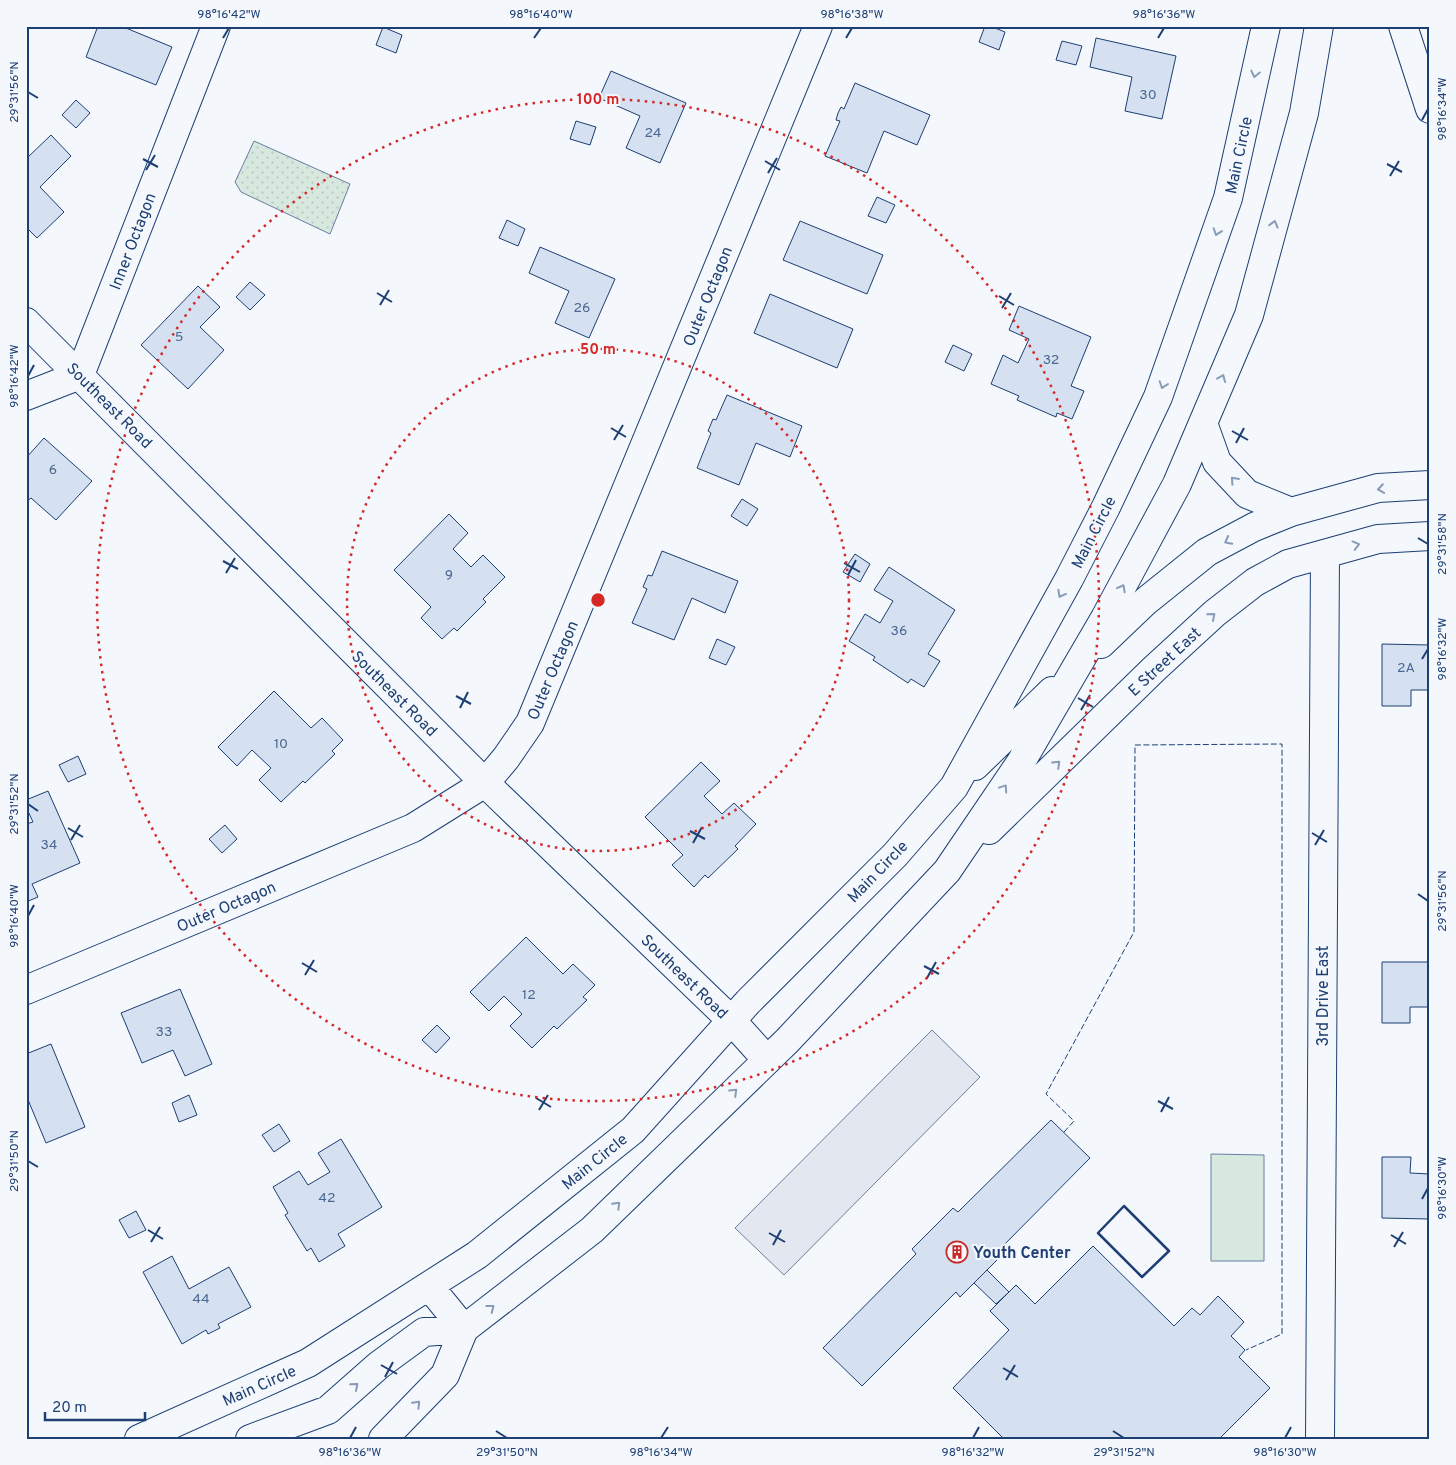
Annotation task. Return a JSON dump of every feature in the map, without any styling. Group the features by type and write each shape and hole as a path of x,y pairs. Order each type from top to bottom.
{"street":[{"name":"Inner Octagon","path":"80,375 216,26"},
{"name":"Outer Octagon","path":"26,990 413,828 485,783 506,758 530,723 818,26"},
{"name":"Main Circle","path":"139,1439 308,1363 477,1255 633,1130 731,1020 895,855 954,787 1070,579 1158,397 1228,198 1266,26"},
{"path":"383,1439 445,1374 464,1329 592,1230 767,1060 947,872 1021,762 1106,618 1178,484 1249,314 1304,113 1319,26"},
{"path":"1403,26 1430,109"},
{"name":"Southeast Road","path":"26,322 485,783 731,1020 767,1060"},
{"path":"26,396 80,375"},
{"path":"1203,423 1217,462 1247,494 1291,512"},
{"path":"954,787 1146,601 1207,552 1291,512 1378,488 1430,485"},
{"name":"E Street East","path":"947,872 1154,669 1215,613 1255,582 1288,564 1378,539 1430,536"},
{"name":"3rd Drive East","path":"1320,1439 1325,554"},
{"path":"430,1286 464,1329"},
{"path":"302,1439 328,1410 379,1365 424,1332 464,1329"},
{"path":"250,1439 328,1410"}],"shaded area":[{"path":"254,141 350,184 330,234 241,192 235,182"},
{"path":"932,1030 980,1077 784,1275 735,1228"},
{"path":"1211,1154 1264,1155 1264,1261 1211,1261"}],"building":[{"path":"98,26 121,26 172,47 156,85 86,57"},
{"path":"985,26 1005,32 999,50 979,42"},
{"path":"383,27 402,35 396,53 376,45"},
{"path":"1096,38 1176,56 1162,119 1125,111 1132,77 1090,67"},
{"path":"1062,41 1082,46 1076,65 1056,60"},
{"path":"611,71 686,103 660,163 626,148 640,116 599,98"},
{"path":"855,83 930,115 917,145 884,131 867,173 825,156 840,121 836,120 838,113 841,107 844,109"},
{"path":"76,100 90,113 76,128 62,115"},
{"path":"576,121 596,127 590,145 570,139"},
{"path":"51,135 71,156 40,187 64,212 37,238 26,227 26,159"},
{"path":"877,197 895,205 886,223 868,216"},
{"path":"507,220 525,229 518,246 499,238"},
{"path":"800,221 883,255 867,294 783,260"},
{"path":"540,247 615,279 589,338 555,323 569,291 529,273"},
{"path":"250,282 265,295 250,310 236,297"},
{"path":"198,286 220,307 200,327 224,350 188,389 141,345"},
{"path":"770,294 853,329 837,368 754,333"},
{"path":"1019,306 1091,337 1071,386 1084,391 1072,419 1057,413 1056,417 1017,400 1019,396 991,384 1003,355 1018,363 1029,339 1009,330"},
{"path":"953,345 972,354 964,371 945,362"},
{"path":"727,395 802,426 790,457 756,443 739,485 697,468 711,433 708,431 713,419 716,420"},
{"path":"44,438 92,481 56,520 31,498 26,502 26,458"},
{"path":"742,499 758,509 747,526 731,516"},
{"path":"449,514 468,533 453,549 471,567 483,555 505,577 483,599 486,602 457,631 454,628 442,639 421,618 431,607 394,570"},
{"path":"662,551 738,581 725,613 692,598 674,640 632,623 647,589 643,587 648,575 652,576"},
{"path":"855,554 870,564 860,582 843,572"},
{"path":"889,567 955,610 928,654 940,661 924,687 911,679 908,683 873,660 875,657 849,641 865,614 880,623 893,601 874,590"},
{"path":"717,639 735,647 726,665 709,658"},
{"path":"1382,644 1430,645 1430,690 1411,690 1411,706 1382,706"},
{"path":"274,691 311,728 322,718 343,740 332,751 335,754 305,783 303,781 281,802 259,780 271,768 252,750 237,766 218,747"},
{"path":"78,756 86,774 68,782 59,765"},
{"path":"701,762 720,781 704,796 722,814 734,803 756,824 735,846 738,849 708,878 705,875 694,887 672,865 683,855 645,817"},
{"path":"48,791 80,863 32,884 38,897 26,902 26,824 33,822 26,807 26,800"},
{"path":"225,825 237,839 222,853 209,839"},
{"path":"526,937 563,974 573,964 595,985 583,997 587,1000 557,1029 554,1026 532,1048 510,1026 522,1014 504,996 489,1011 470,992"},
{"path":"1382,962 1430,962 1430,1007 1410,1007 1410,1023 1382,1023"},
{"path":"180,989 212,1064 185,1076 173,1050 142,1063 121,1013"},
{"path":"437,1025 450,1038 436,1053 422,1040"},
{"path":"51,1044 85,1127 46,1143 26,1095 26,1054"},
{"path":"189,1095 197,1115 179,1122 172,1103"},
{"name":"Youth Center","path":"1051,1120 1090,1158 998,1251 1002,1255 960,1297 956,1292 862,1386 823,1348 916,1254 912,1249 953,1208 958,1212"},
{"path":"279,1124 290,1141 274,1152 262,1135"},
{"path":"341,1139 382,1207 338,1234 345,1246 319,1262 311,1248 307,1251 285,1215 288,1213 273,1187 299,1171 308,1185 330,1172 318,1153"},
{"path":"1382,1157 1411,1157 1410,1173 1430,1174 1430,1219 1382,1218"},
{"path":"136,1211 146,1230 129,1238 119,1220"},
{"path":"1093,1246 1174,1326 1192,1308 1200,1315 1218,1296 1244,1322 1231,1336 1245,1350 1239,1357 1270,1388 1221,1437 1223,1439 1004,1439 953,1388 1009,1330 990,1311 1016,1285 1035,1304"},
{"path":"172,1256 189,1289 229,1267 251,1307 218,1324 220,1328 208,1334 206,1330 182,1344 143,1272"},
{"path":"987,1270 1009,1292 996,1304 974,1283"}],"fence":[{"path":"1064,1132 1074,1121 1046,1094 1134,932 1135,745 1282,744 1282,1334 1246,1350"}],"wall":[{"path":"1124,1206 1169,1251 1142,1277 1098,1233 1124,1206"}],"place":[{"name":"Youth Center","path":"957,1252"}]}
